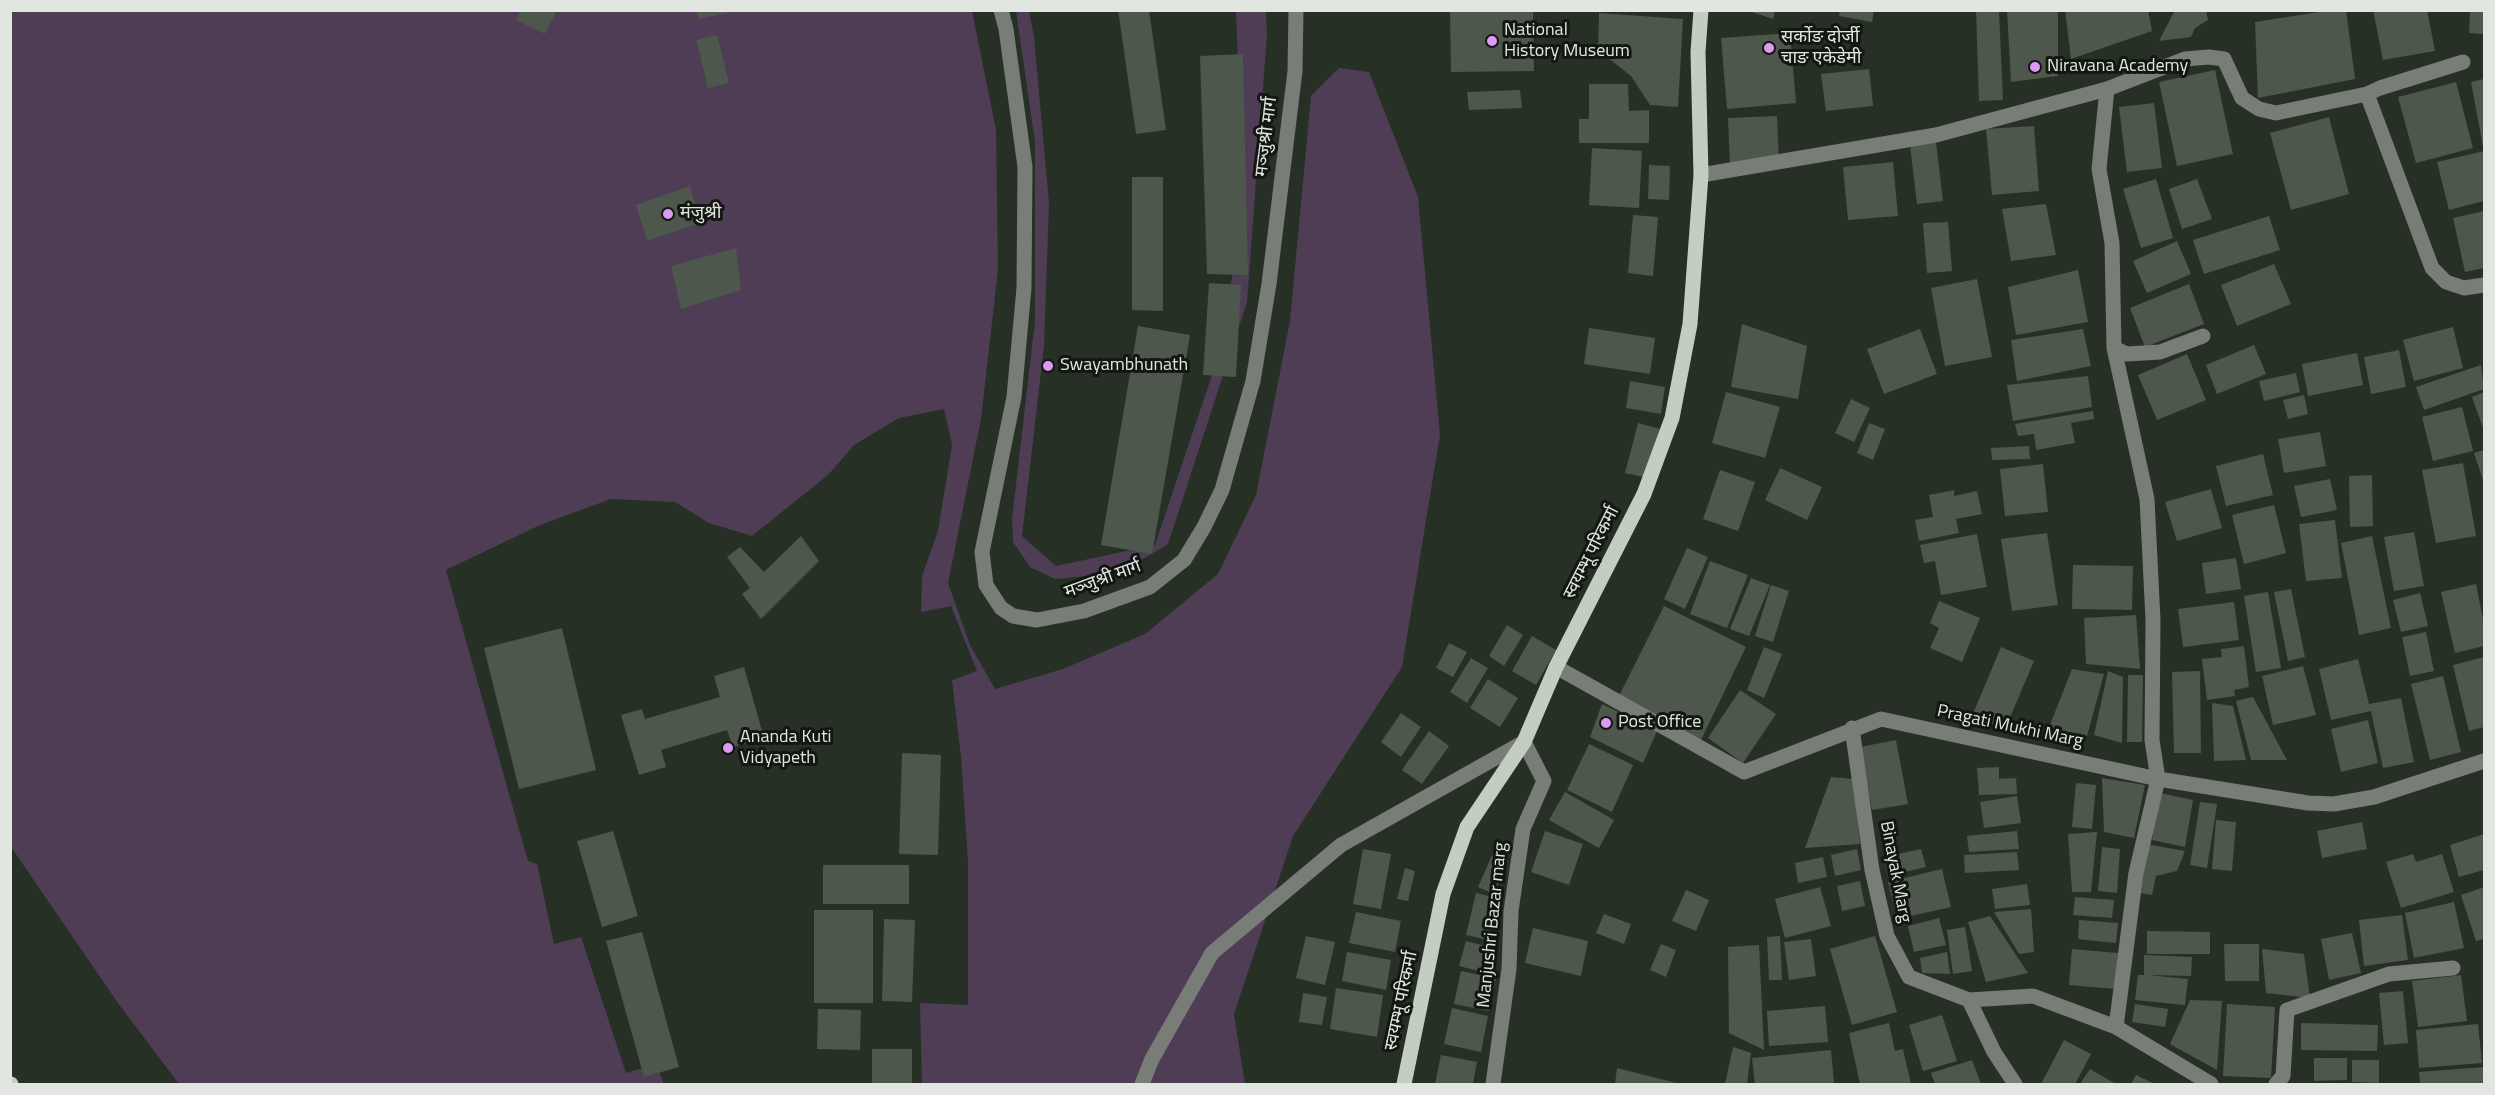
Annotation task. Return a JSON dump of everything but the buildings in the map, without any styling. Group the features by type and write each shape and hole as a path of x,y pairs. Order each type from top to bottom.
{"main road":[{"name":"स्वयम्भू परिकर्मा","path":"1404,1084 1443,894 1467,827 1524,742 1557,668 1644,494 1672,418 1690,324 1701,175 1698,52 1701,10"}],"street":[{"name":"मञ्जुश्री मार्ग","path":"1001,10 1006,29 1025,167 1024,288 1014,397 982,552 986,585 1001,608 1013,616 1037,620 1084,611 1150,587 1184,560 1204,527 1222,490 1253,381 1269,284 1295,71 1296,10"},
{"path":"1701,175 1936,135 2107,88 2185,59 2209,57 2224,59 2242,98 2259,110 2276,113 2367,94 2463,62"},
{"path":"2107,88 2099,169 2112,243 2114,348 2147,500 2153,620 2152,740 2158,779 2136,873 2116,1027"},
{"path":"2367,94 2432,268 2446,282 2464,288 2484,285"},
{"path":"2114,348 2127,354 2160,352 2203,336"},
{"name":"Pragati Mukhi Marg","path":"1557,668 1744,772 1852,728 1881,719 2158,779 2308,803 2334,804 2374,797 2484,761"},
{"name":"Binayak Marg","path":"1852,728 1872,870 1887,936 1909,977 1969,1000 2033,996 2116,1027 2211,1084"},
{"path":"1142,1084 1152,1059 1212,953 1341,845 1524,742"},
{"name":"Manjushri Bazar marg","path":"1493,1084 1509,969 1511,911 1523,829 1544,781 1524,742"},
{"path":"2276,1084 2283,1076 2287,1010 2389,974 2453,968"},
{"path":"1969,1000 1994,1052 2015,1084"}],"shaded area":[{"path":"10,11 972,11 996,130 998,270 981,419 948,583 970,645 995,689 1063,669 1145,634 1218,574 1256,495 1290,321 1311,96 1339,68 1369,72 1418,197 1440,435 1402,667 1293,836 1234,1014 1245,1084 922,1084 920,1003 968,1005 968,861 961,757 952,680 977,671 951,606 921,612 922,576 938,531 952,445 944,409 899,418 854,445 828,475 752,536 709,523 675,502 611,499 540,525 446,570 528,861 537,864 554,944 581,937 626,1073 656,1064 664,1084 179,1084 118,1003 11,847"},
{"path":"1016,11 1029,11 1034,37 1049,203 1044,346 1022,536 1056,566 1155,545 1217,360 1234,266 1241,143 1236,11 1266,11 1267,34 1247,302 1168,544 1138,562 1110,574 1055,579 1030,567 1013,542 1012,519 1035,321 1035,142"}],"place":[{"name":"National History Museum","path":"1492,41"},
{"name":"सर्कोङ दोर्जी चाङ एकेडेमी","path":"1769,48"},
{"name":"Niravana Academy","path":"2035,67"},
{"name":"मंजुश्री","path":"668,214"},
{"name":"Swayambhunath","path":"1048,366"},
{"name":"Post Office","path":"1606,723"},
{"name":"Ananda Kuti Vidyapeth","path":"728,748"}]}
